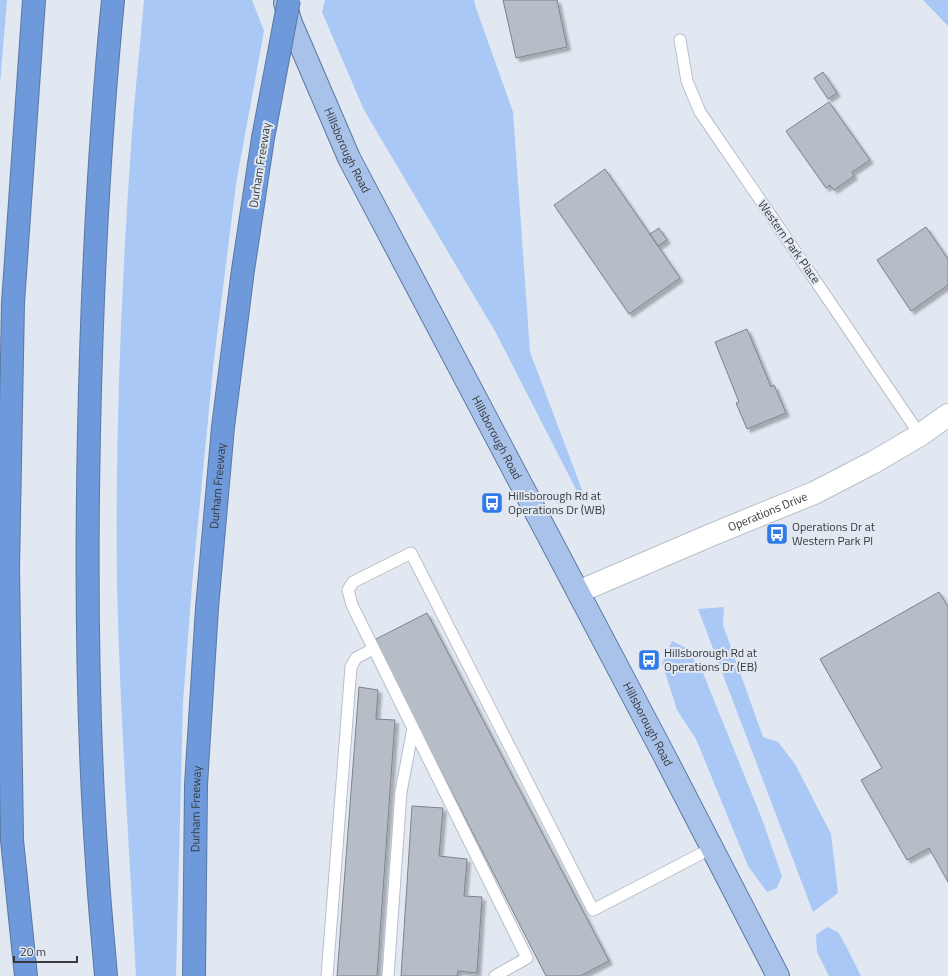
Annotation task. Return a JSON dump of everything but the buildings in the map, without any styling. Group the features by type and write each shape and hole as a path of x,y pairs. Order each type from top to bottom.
{"highway":[{"path":"26,976 12,840 8,568 13,302 34,0"},
{"path":"106,976 97,863 92,771 88,650 87,517 91,335 106,73 113,0"},
{"name":"Durham Freeway","path":"194,976 196,785 207,608 223,427 243,270 263,138 289,0"},
{"path":"0,800 12,840"}],"main road":[{"name":"Hillsborough Road","path":"284,0 291,23 350,158 778,976"}],"street":[{"name":"Operations Drive","path":"578,592 814,493 874,462 920,435 948,415"}],"lane":[{"name":"Western Park Place","path":"680,40 687,81 700,112 920,435"},
{"path":"495,976 527,958 352,605 348,590 353,582 411,552 593,910 712,848"},
{"path":"327,976 351,667 356,658 373,649"},
{"path":"388,976 401,792 413,728"}],"shaded area":[{"path":"0,0 7,0 0,84"},
{"path":"144,0 252,0 264,31 236,184 213,368 192,585 183,702 176,976 136,976 118,633 117,475 122,310 132,129"},
{"path":"325,0 474,0 513,112 530,352 584,495 582,501 496,333 364,110 322,12"},
{"path":"923,0 948,0 948,26 925,2"},
{"path":"724,607 723,625 763,737 778,742 795,764 831,834 838,893 813,912 698,609"},
{"path":"672,641 686,648 703,673 762,819 782,876 777,888 767,892 748,866 696,739 677,710 662,663"},
{"path":"827,927 838,932 861,976 829,976 817,952 816,935"}],"place":[{"name":"Hillsborough Rd at Operations Dr (WB)","path":"492,503"},
{"name":"Operations Dr at Western Park Pl","path":"777,534"},
{"name":"Hillsborough Rd at Operations Dr (EB)","path":"649,660"}]}
